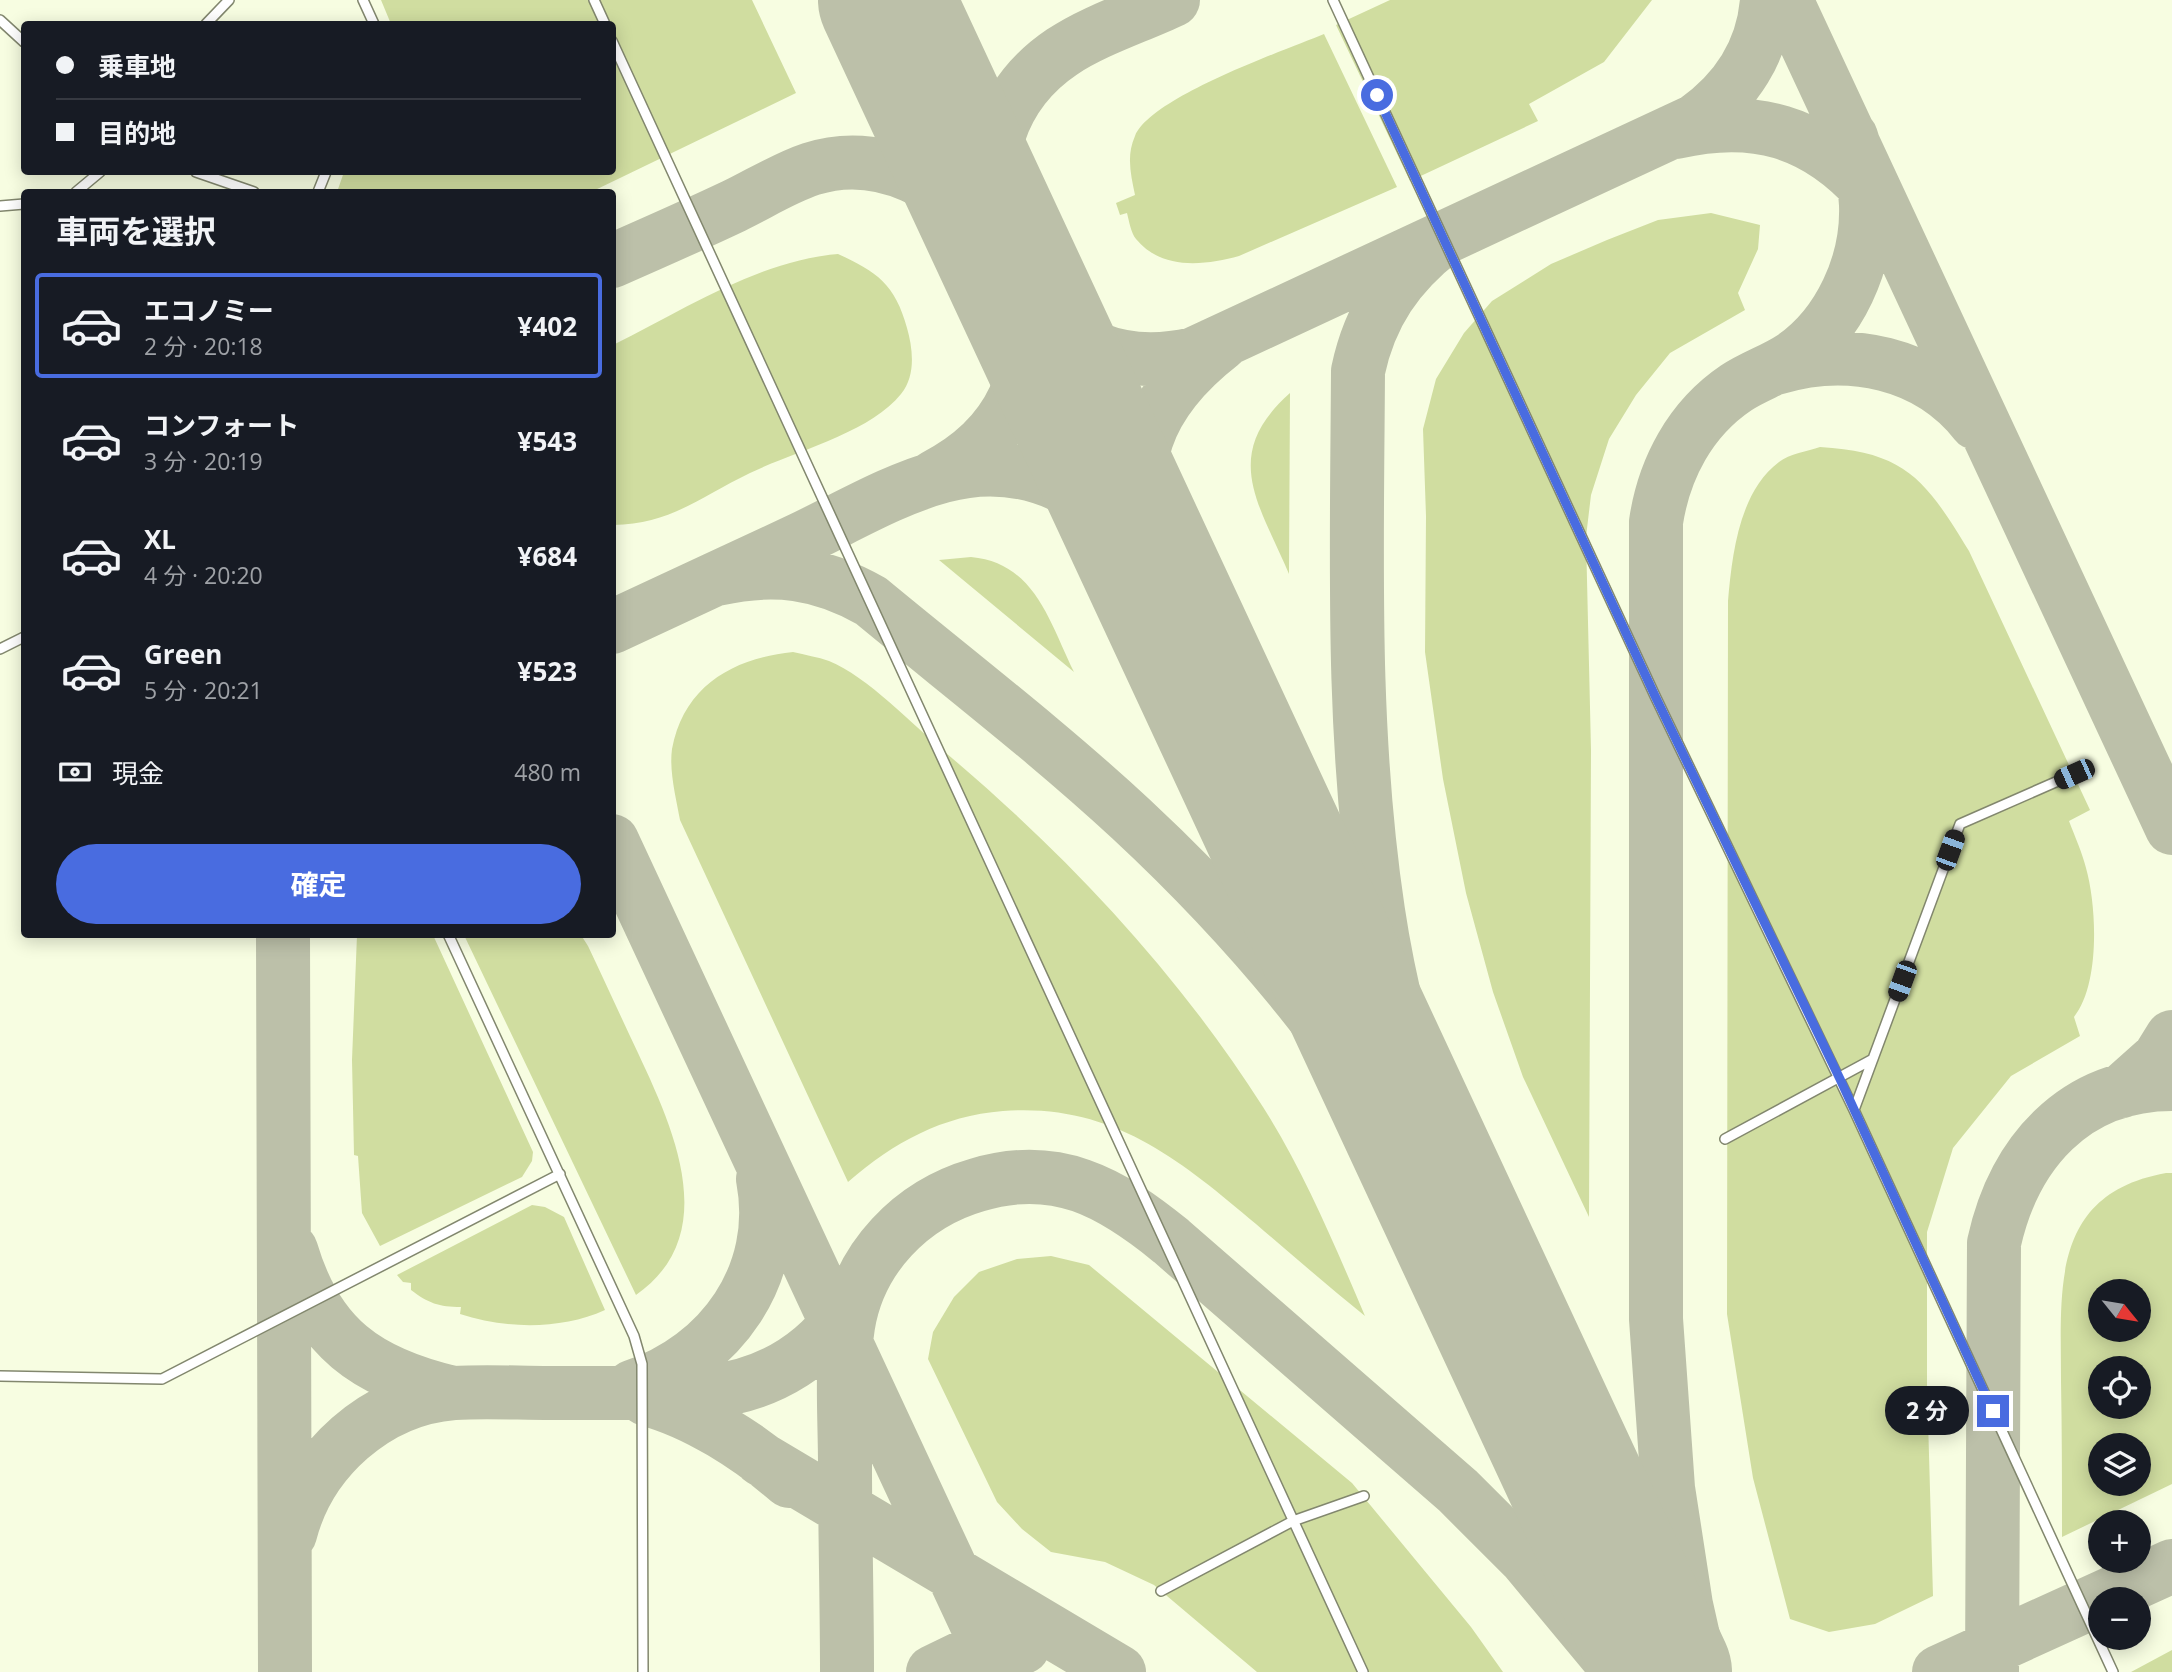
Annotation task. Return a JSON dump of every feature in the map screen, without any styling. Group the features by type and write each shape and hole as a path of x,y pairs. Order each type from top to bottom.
{"lane":[{"path":"209,21 229,0"},
{"path":"363,0 373,21"},
{"path":"594,0 604,21"},
{"path":"1333,0 1656,698 1840,1079 2113,1672"},
{"path":"0,20 21,39"},
{"path":"616,50 1363,1672"},
{"path":"80,189 96,175"},
{"path":"205,175 245,189"},
{"path":"0,205 21,204"},
{"path":"0,649 21,639"},
{"path":"1854,1110 1960,824 2074,774"},
{"path":"450,938 634,1336 642,1364 643,1672"},
{"path":"1726,1139 1873,1059"},
{"path":"0,1376 162,1379 560,1174"},
{"path":"1161,1591 1293,1521 1364,1496"}],"green space":[{"path":"381,0 752,0 796,93 597,189 338,189 343,175 616,175 616,21 390,21"},
{"path":"1390,0 1652,0 1604,62 1529,104 1538,121 1410,181 1336,25"},
{"path":"1324,34 1397,187 1239,256 1213,262 1185,263 1171,261 1147,249 1134,236 1127,213 1120,215 1116,203 1135,195 1130,166 1132,143 1146,121 1191,91 1250,63"},
{"path":"1711,213 1760,225 1758,249 1738,293 1745,310 1670,353 1636,395 1609,439 1591,495 1586,537 1591,750 1589,1217 1523,1077 1493,992 1466,893 1443,779 1425,652 1426,516 1423,429 1436,379 1464,333 1492,301 1551,264 1607,240 1658,220"},
{"path":"838,254 864,267 883,281 897,300 912,353 909,379 901,394 871,420 831,440 750,473 684,508 652,520 616,525 616,343 722,289 779,266"},
{"path":"1290,393 1289,574 1258,502 1252,480 1251,459 1256,437 1269,416"},
{"path":"1820,447 1874,456 1911,475 1940,506 1969,551 2090,810 2069,821 2090,884 2094,924 2088,986 2074,1017 2080,1036 2011,1076 1953,1148 1927,1232 1927,1384 1933,1596 1875,1624 1829,1632 1790,1619 1753,1478 1727,1314 1728,601 1735,545 1746,507 1755,490 1765,475 1783,459"},
{"path":"971,557 1011,570 1025,583 1047,615 1074,672 939,560"},
{"path":"793,652 844,668 890,702 1035,833 1118,918 1157,963 1230,1057 1278,1131 1318,1209 1365,1316 1199,1177 1141,1140 1110,1126 1077,1116 1042,1111 1003,1111 939,1125 901,1143 848,1182 680,820 672,775 672,749 678,727 700,692 732,668 771,655"},
{"path":"357,938 434,938 533,1152 532,1161 522,1177 380,1246 362,1213 358,1156 354,1155 352,1060"},
{"path":"465,938 583,938 588,946 652,1082 676,1146 683,1179 684,1211 678,1242 662,1270 636,1295"},
{"path":"2172,1173 2172,1484 2151,1494 2151,1433 2088,1433 2088,1496 2147,1496 2118,1510 2088,1510 2088,1524 2062,1537 2061,1313 2064,1280 2070,1250 2082,1224 2101,1201 2128,1184"},
{"path":"532,1205 545,1207 564,1217 605,1310 588,1317 552,1324 495,1323 460,1314 461,1307 428,1301 411,1290 411,1283 403,1282 397,1275"},
{"path":"1051,1256 1089,1265 1352,1483 1471,1627 1503,1672 1257,1672 1154,1585 1105,1562 1051,1552 1022,1529 997,1502 928,1359 933,1332 954,1297 979,1272 1017,1259"},
{"path":"2172,1650 2172,1672 2131,1672"}],"taxiway":[{"path":"995,236 991,209 993,157 1009,110 1023,89 1040,69 1075,44 1173,0"},
{"path":"1021,287 1038,308 1057,325 1076,339 1097,349 1142,359 1194,354 1695,121 1723,97 1745,69 1760,36 1767,0"},
{"path":"1786,0 2172,828"},
{"path":"1676,132 1731,125 1782,132 1827,154 1869,191"},
{"path":"1701,1672 1686,1605 1668,1488 1656,1319 1656,522 1665,483 1673,464 1705,415 1736,388 1792,358 1809,344 1824,328 1848,291 1862,249 1866,205 1863,179 1851,137"},
{"path":"616,259 791,177 838,163 888,167 912,176 956,202 995,236"},
{"path":"1443,239 1412,266 1388,297 1370,331 1358,371 1357,574 1360,709 1369,844 1395,1001 1418,1090 1474,1264"},
{"path":"934,477 983,443 1001,422 1014,398 1023,373 1027,346 1027,317 1021,287"},
{"path":"1147,560 1140,526 1138,495 1140,466 1146,439 1174,390 1221,344"},
{"path":"1776,368 1831,359 1885,364 1911,373 1935,386 1957,402 1976,423"},
{"path":"616,625 889,496 943,476 974,470 1003,470 1032,475 1060,485 1109,517 1130,538 1148,563"},
{"path":"717,579 758,573 796,574 852,591 871,601 1068,763 1173,860 1254,945 1329,1037 1364,1085 1427,1184"},
{"path":"616,850 999,1672"},
{"path":"283,938 285,1672"},
{"path":"2122,1091 2159,1058 2172,1037"},
{"path":"1992,1672 1994,1243 2003,1210 2016,1180 2033,1153 2054,1130 2078,1111 2106,1096 2137,1087 2172,1084"},
{"path":"847,1672 844,1378 848,1326 854,1301 876,1257 892,1237 931,1205 977,1185 1032,1177 1057,1179 1104,1195 1171,1241 1458,1491 1526,1559 1620,1672"},
{"path":"632,1387 664,1374 693,1356 738,1308 753,1279 763,1248 766,1214 763,1179"},
{"path":"291,1250 315,1307 331,1329 350,1347 395,1375 453,1393"},
{"path":"290,1534 299,1507 330,1458 350,1438 398,1407 425,1398 454,1393 706,1392 730,1388 773,1374 812,1349 843,1315 855,1295"},
{"path":"646,1399 684,1413 722,1432 789,1481"},
{"path":"761,1459 1119,1672"},
{"path":"1939,1672 2172,1566"},
{"path":"1645,1631 1654,1672"},
{"path":"933,1672 966,1656 1023,1647"}],"runway":[{"path":"886,0 1664,1672"}],"route":[{"path":"1377,95 1656,698 1840,1079 1993,1411"}]}
